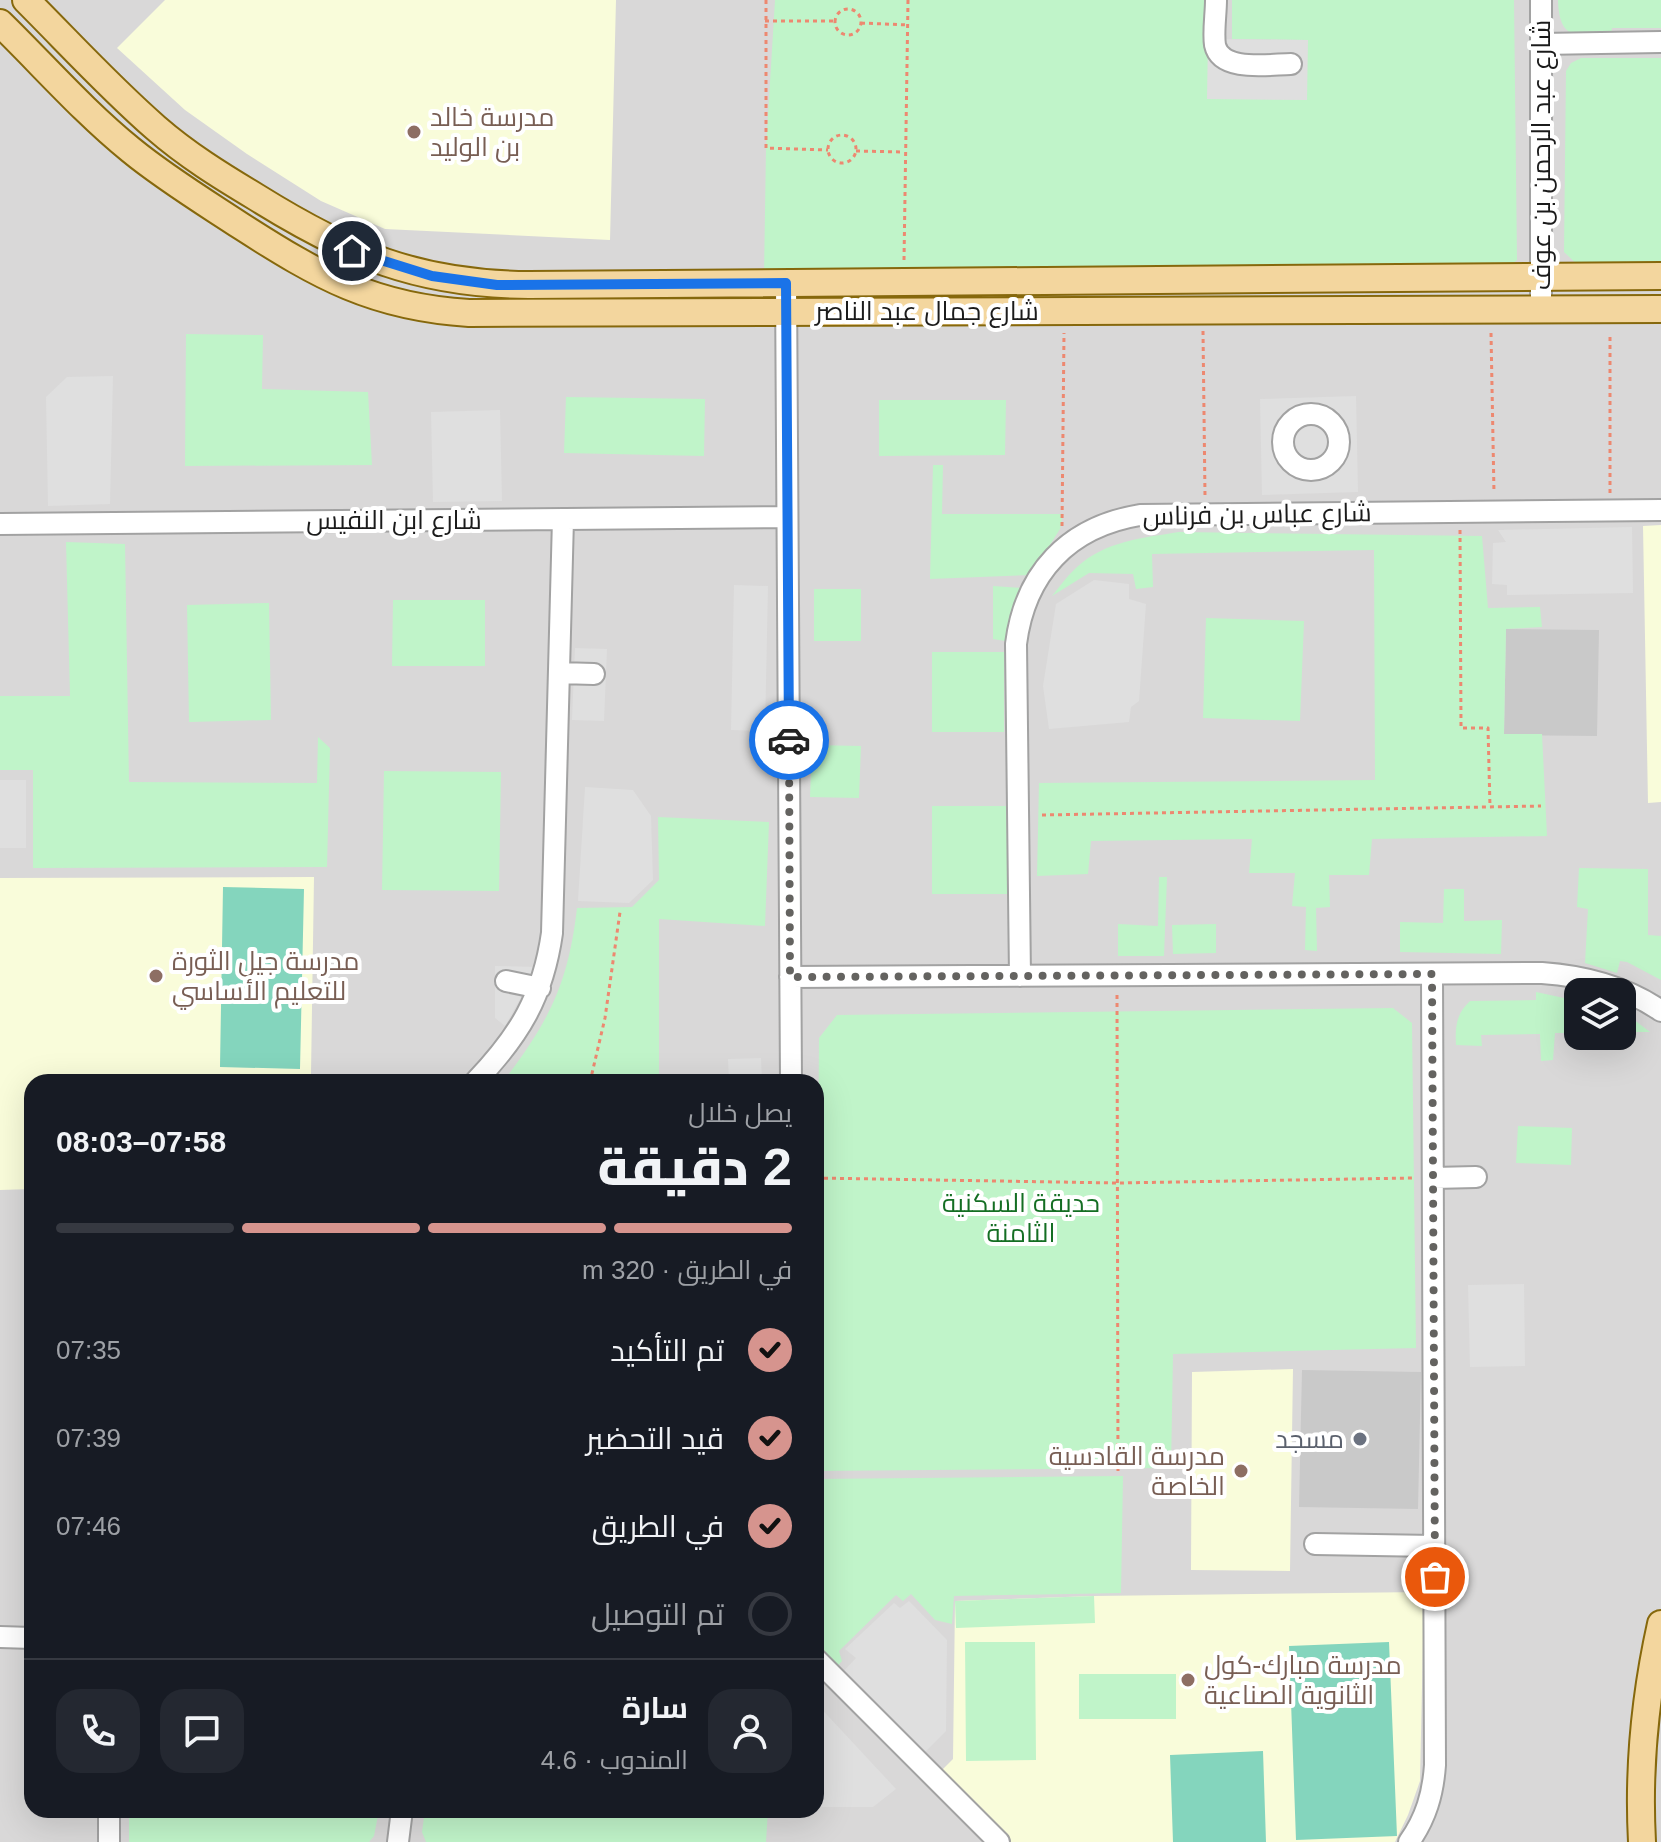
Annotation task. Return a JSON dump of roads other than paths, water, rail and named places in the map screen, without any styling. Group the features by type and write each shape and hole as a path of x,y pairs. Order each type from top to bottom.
{"main road":[{"name":"شارع جمال عبد الناصر","path":"30,4 139,112 182,149 307,229 368,258 432,276 497,285 1661,276"},
{"name":"شارع جمال عبد الناصر","path":"3,31 151,166 296,261 361,293 414,307 469,313 1661,309"},
{"path":"1642,1842 1640,1809 1644,1732 1661,1624"}],"street":[{"path":"1216,0 1215,46 1222,57 1240,65 1291,64"},
{"name":"شارع عبد الرحمن بن عوف","path":"1541,0 1541,309"},
{"path":"3,31 30,4"},
{"path":"1541,44 1661,42"},
{"path":"786,283 791,1074"},
{"name":"شارع عباس بن فرناس","path":"1020,976 1016,644 1020,618 1030,592 1062,550 1090,530 1123,518 1157,514 1661,510"},
{"name":"شارع ابن النفيس","path":"0,524 787,517"},
{"path":"482,1074 525,1021 540,988 552,933 563,519"},
{"path":"559,673 594,674"},
{"path":"1409,1842 1425,1816 1434,1782 1432,974"},
{"path":"790,977 1565,974 1611,985 1661,1011"},
{"path":"506,981 540,988"},
{"path":"1433,1178 1476,1177"},
{"path":"1315,1544 1434,1546"},
{"path":"0,1637 24,1638"},
{"path":"824,1667 999,1842"},
{"path":"109,1818 109,1842"},
{"path":"398,1842 401,1818"}],"place":[{"name":"مدرسة خالد بن الوليد","path":"414,132"},
{"name":"مدرسة جيل الثورة للتعليم الأساسي","path":"156,976"},
{"name":"مسجد","path":"1360,1439"},
{"name":"مدرسة القادسية الخاصة","path":"1241,1471"},
{"name":"مدرسة مبارك-كول الثانوية الصناعية","path":"1188,1680"}],"park label":[{"name":"حديقة السكنية الثامنة","path":"1021,1218"}]}
